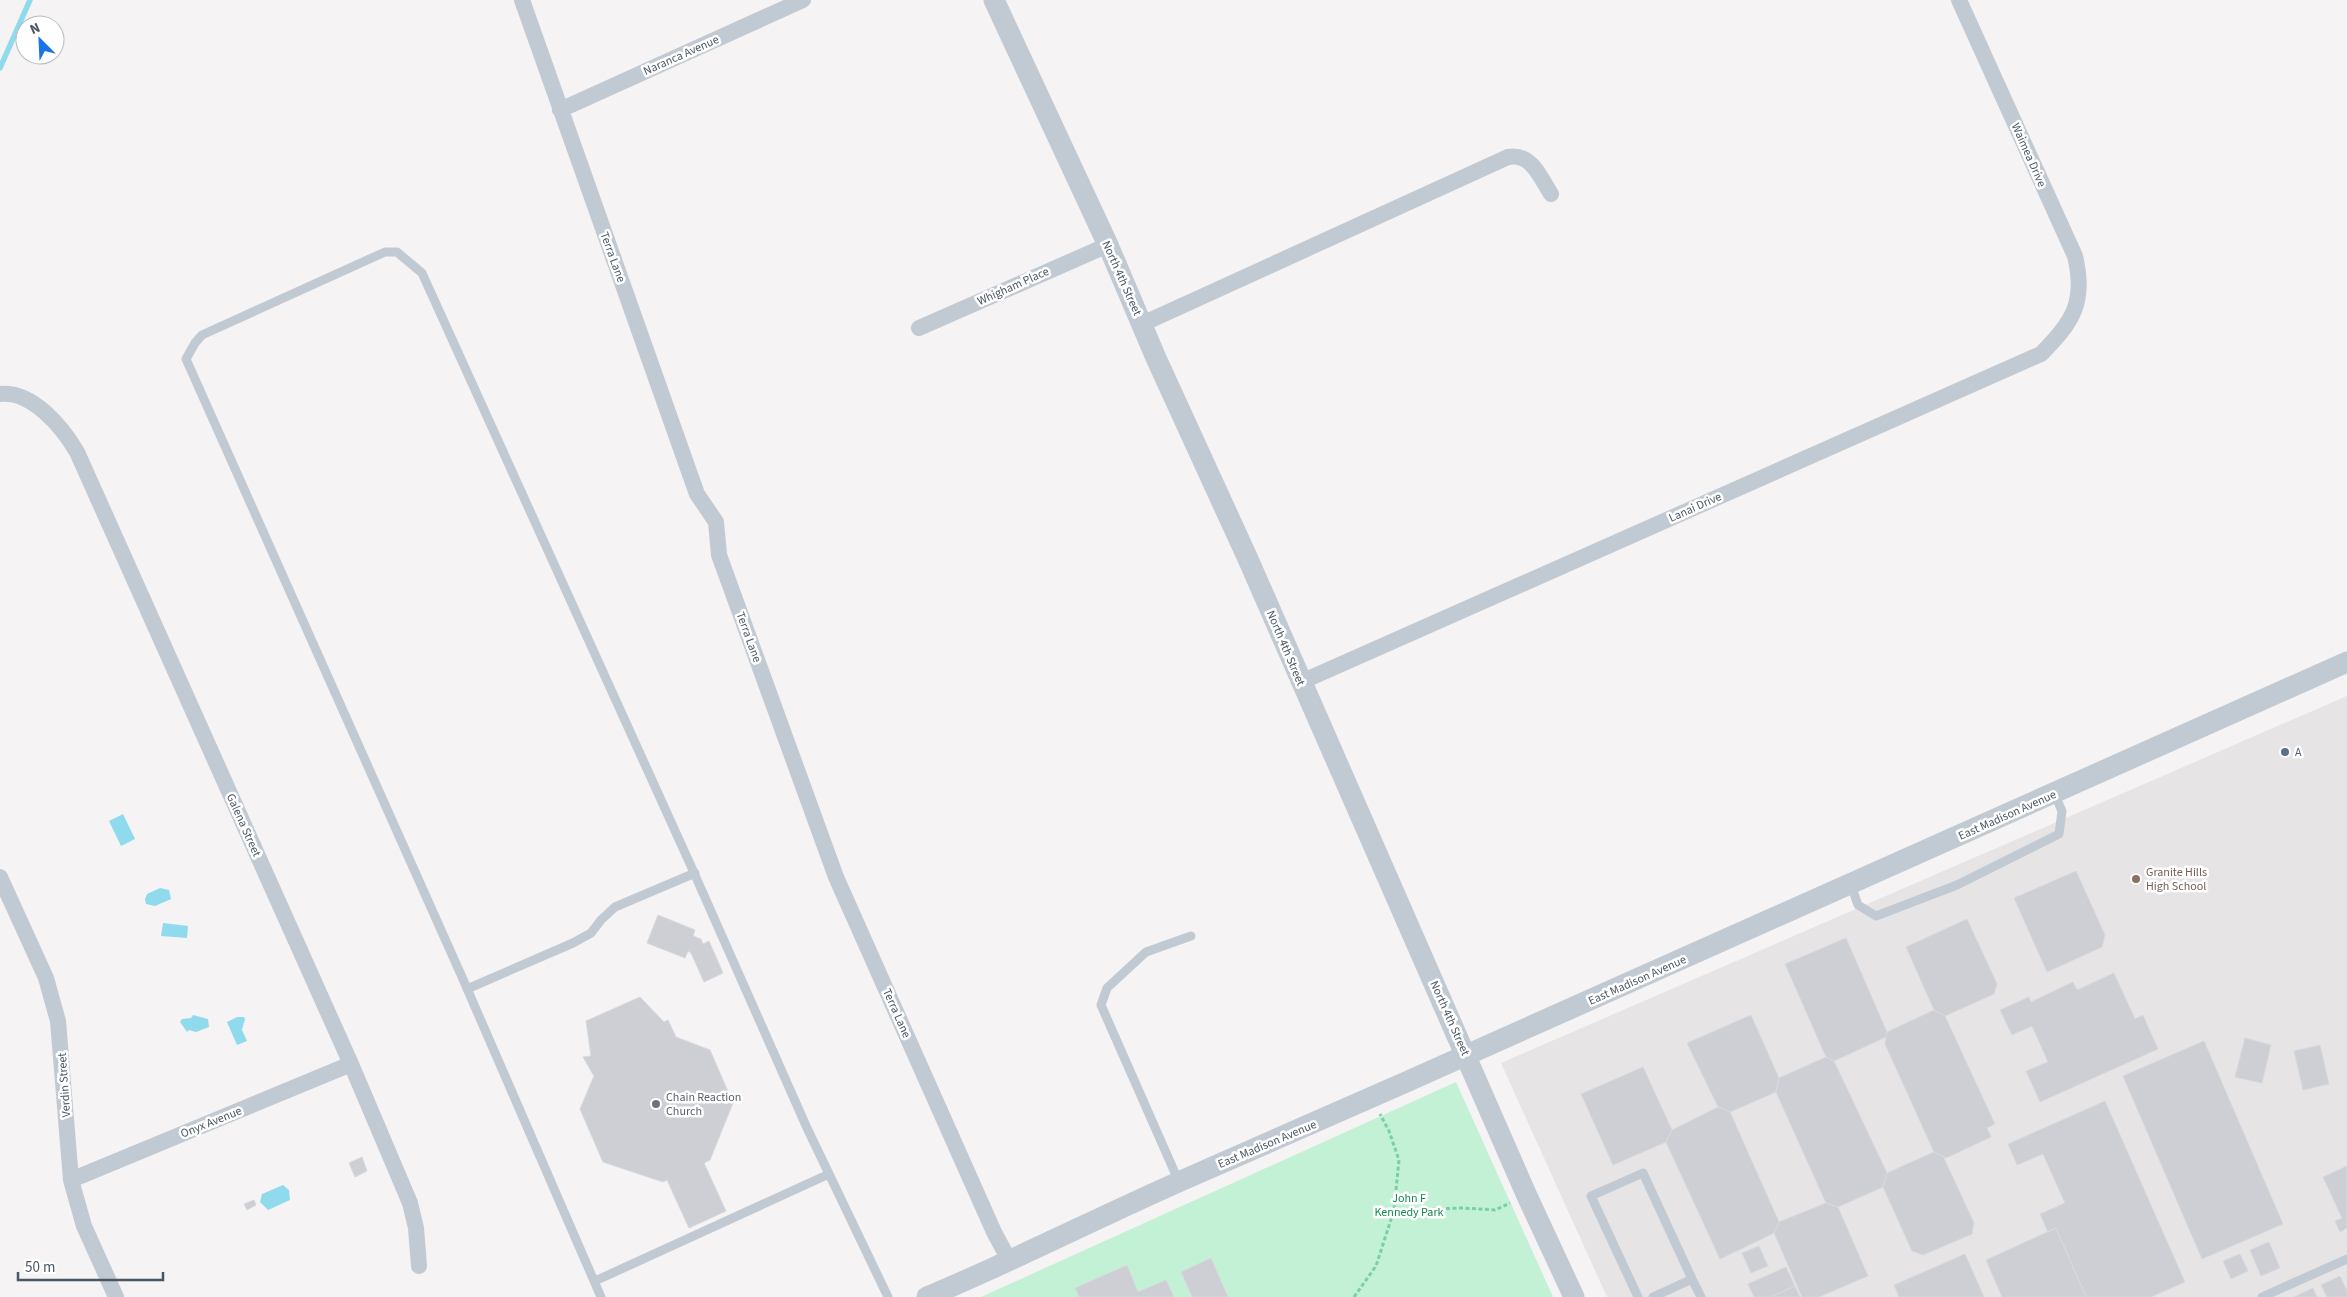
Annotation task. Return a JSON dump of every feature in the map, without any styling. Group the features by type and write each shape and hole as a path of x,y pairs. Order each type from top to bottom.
{"street":[{"name":"Terra Lane","path":"522,0 697,494 716,522 719,554 836,877 994,1232 1010,1262"},
{"name":"Naranca Avenue","path":"560,110 803,0"},
{"name":"North 4th Street","path":"994,0 1108,245 1467,1056 1527,1196 1574,1297"},
{"name":"Waimea Drive","path":"1959,0 2075,256 2080,278 2074,314"},
{"path":"1142,324 1508,157 1518,155 1528,160 1551,194"},
{"name":"Whigham Place","path":"919,328 1108,245"},
{"name":"Lanai Drive","path":"1301,682 2041,354 2066,328 2074,314"},
{"name":"Galena Street","path":"0,394 13,394 30,403 58,424 77,452 351,1064 410,1203 416,1228 419,1266"},
{"name":"East Madison Avenue","path":"927,1297 1010,1262 1179,1182 1372,1099 2347,662"},
{"name":"Verdin Street","path":"0,877 46,978 58,1021 71,1180 84,1226 116,1297"},
{"name":"Onyx Avenue","path":"71,1180 351,1064"}],"lane":[{"path":"601,1297 468,989 186,359 195,343 202,336 384,252 398,252 422,272 695,873 829,1174 888,1297"},
{"path":"1850,884 1858,905 1876,916 1957,885 2059,834 2062,811 2054,793"},
{"path":"468,989 573,943 591,933 604,916 615,907 695,873"},
{"path":"1179,1182 1100,1005 1107,988 1146,952 1191,936"},
{"path":"1638,1297 1591,1196 1643,1173 1701,1297"},
{"path":"594,1281 829,1174"},
{"path":"2262,1297 2347,1259"},
{"path":"1653,1297 1692,1279"}],"path":[{"path":"1354,1297 1376,1266 1394,1210 1399,1160 1389,1131 1372,1099"},
{"path":"1394,1210 1463,1208 1495,1210 1527,1196"}],"shaded area":[{"name":"Granite Hills High School","path":"2347,696 2347,1297 1607,1297 1501,1063"}],"green space":[{"name":"John F Kennedy Park","path":"1456,1082 1553,1297 981,1297"}],"water":[{"path":"123,814 135,839 121,846 109,821"},
{"path":"160,888 169,890 171,899 155,906 146,904 147,894"},
{"path":"163,923 188,926 187,938 161,936"},
{"path":"193,1015 208,1019 209,1027 196,1032 189,1030 187,1032 180,1022 182,1019 191,1018"},
{"path":"237,1017 244,1017 245,1019 242,1030 247,1041 237,1045 227,1022"},
{"path":"283,1185 289,1190 290,1200 268,1210 260,1202 262,1194"}],"building":[{"path":"2076,871 2105,935 2102,947 2047,972 2014,898"},
{"path":"658,915 695,930 693,936 701,939 703,944 709,941 723,973 704,982 691,953 688,951 685,958 647,943"},
{"path":"1967,919 1997,984 1994,994 1945,1016 1934,1010 1906,947"},
{"path":"1846,938 1887,1032 1886,1037 1834,1061 1826,1057 1785,964"},
{"path":"2114,973 2135,1019 2143,1015 2158,1049 2040,1102 2026,1071 2048,1062 2032,1026 2012,1035 2000,1010 2029,997 2031,1002 2073,982 2077,990"},
{"path":"640,997 664,1022 668,1020 676,1037 710,1050 733,1103 710,1160 704,1163 726,1211 689,1228 667,1180 663,1182 603,1162 580,1109 594,1076 583,1057 591,1056 586,1021"},
{"path":"1934,1010 1945,1016 1995,1124 1987,1128 1991,1137 1946,1158 1934,1152 1885,1044 1887,1032"},
{"path":"1751,1015 1779,1078 1776,1092 1730,1112 1718,1107 1687,1043"},
{"path":"2245,1038 2271,1045 2262,1083 2235,1077"},
{"path":"2204,1041 2283,1224 2202,1259 2123,1076"},
{"path":"2320,1045 2329,1084 2303,1090 2294,1051"},
{"path":"1826,1057 1834,1061 1887,1173 1883,1187 1838,1207 1826,1203 1776,1092 1779,1078"},
{"path":"1643,1067 1672,1130 1666,1142 1613,1165 1581,1094"},
{"path":"2105,1101 2185,1282 2151,1297 2086,1297 2056,1228 2048,1232 2040,1214 2065,1203 2043,1154 2017,1165 2008,1144"},
{"path":"1718,1107 1730,1112 1779,1222 1774,1233 1720,1259 1666,1142 1672,1130"},
{"path":"1934,1152 1943,1156 1974,1223 1972,1234 1923,1255 1912,1251 1883,1187 1887,1173"},
{"path":"362,1157 367,1171 355,1177 349,1163"},
{"path":"2347,1166 2347,1228 2340,1232 2335,1221 2342,1218 2323,1177"},
{"path":"254,1200 256,1205 247,1210 244,1204"},
{"path":"1826,1203 1838,1207 1868,1276 1819,1297 1802,1297 1774,1233 1779,1222"},
{"path":"2056,1228 2086,1297 2002,1297 1986,1260"},
{"path":"2269,1242 2280,1268 2261,1276 2250,1250"},
{"path":"1759,1246 1768,1266 1751,1273 1742,1253"},
{"path":"1965,1254 1984,1297 1899,1297 1894,1285"},
{"path":"2240,1254 2248,1271 2231,1279 2223,1261"},
{"path":"1211,1258 1228,1297 1192,1297 1181,1272"},
{"path":"1127,1265 1138,1292 1166,1280 1174,1297 1079,1297 1075,1288"},
{"path":"1786,1267 1795,1286 1771,1297 1754,1297 1748,1284"},
{"path":"2340,1276 2347,1291 2347,1297 2327,1297 2321,1285"},
{"path":"1795,1286 1800,1297 1771,1297"},
{"path":"2313,1288 2317,1297 2294,1297"}],"waterway":[{"path":"0,68 30,0"}],"place":[{"name":"A","path":"2285,752"},
{"name":"Granite Hills High School","path":"2136,879"},
{"name":"Chain Reaction Church","path":"656,1104"}]}
